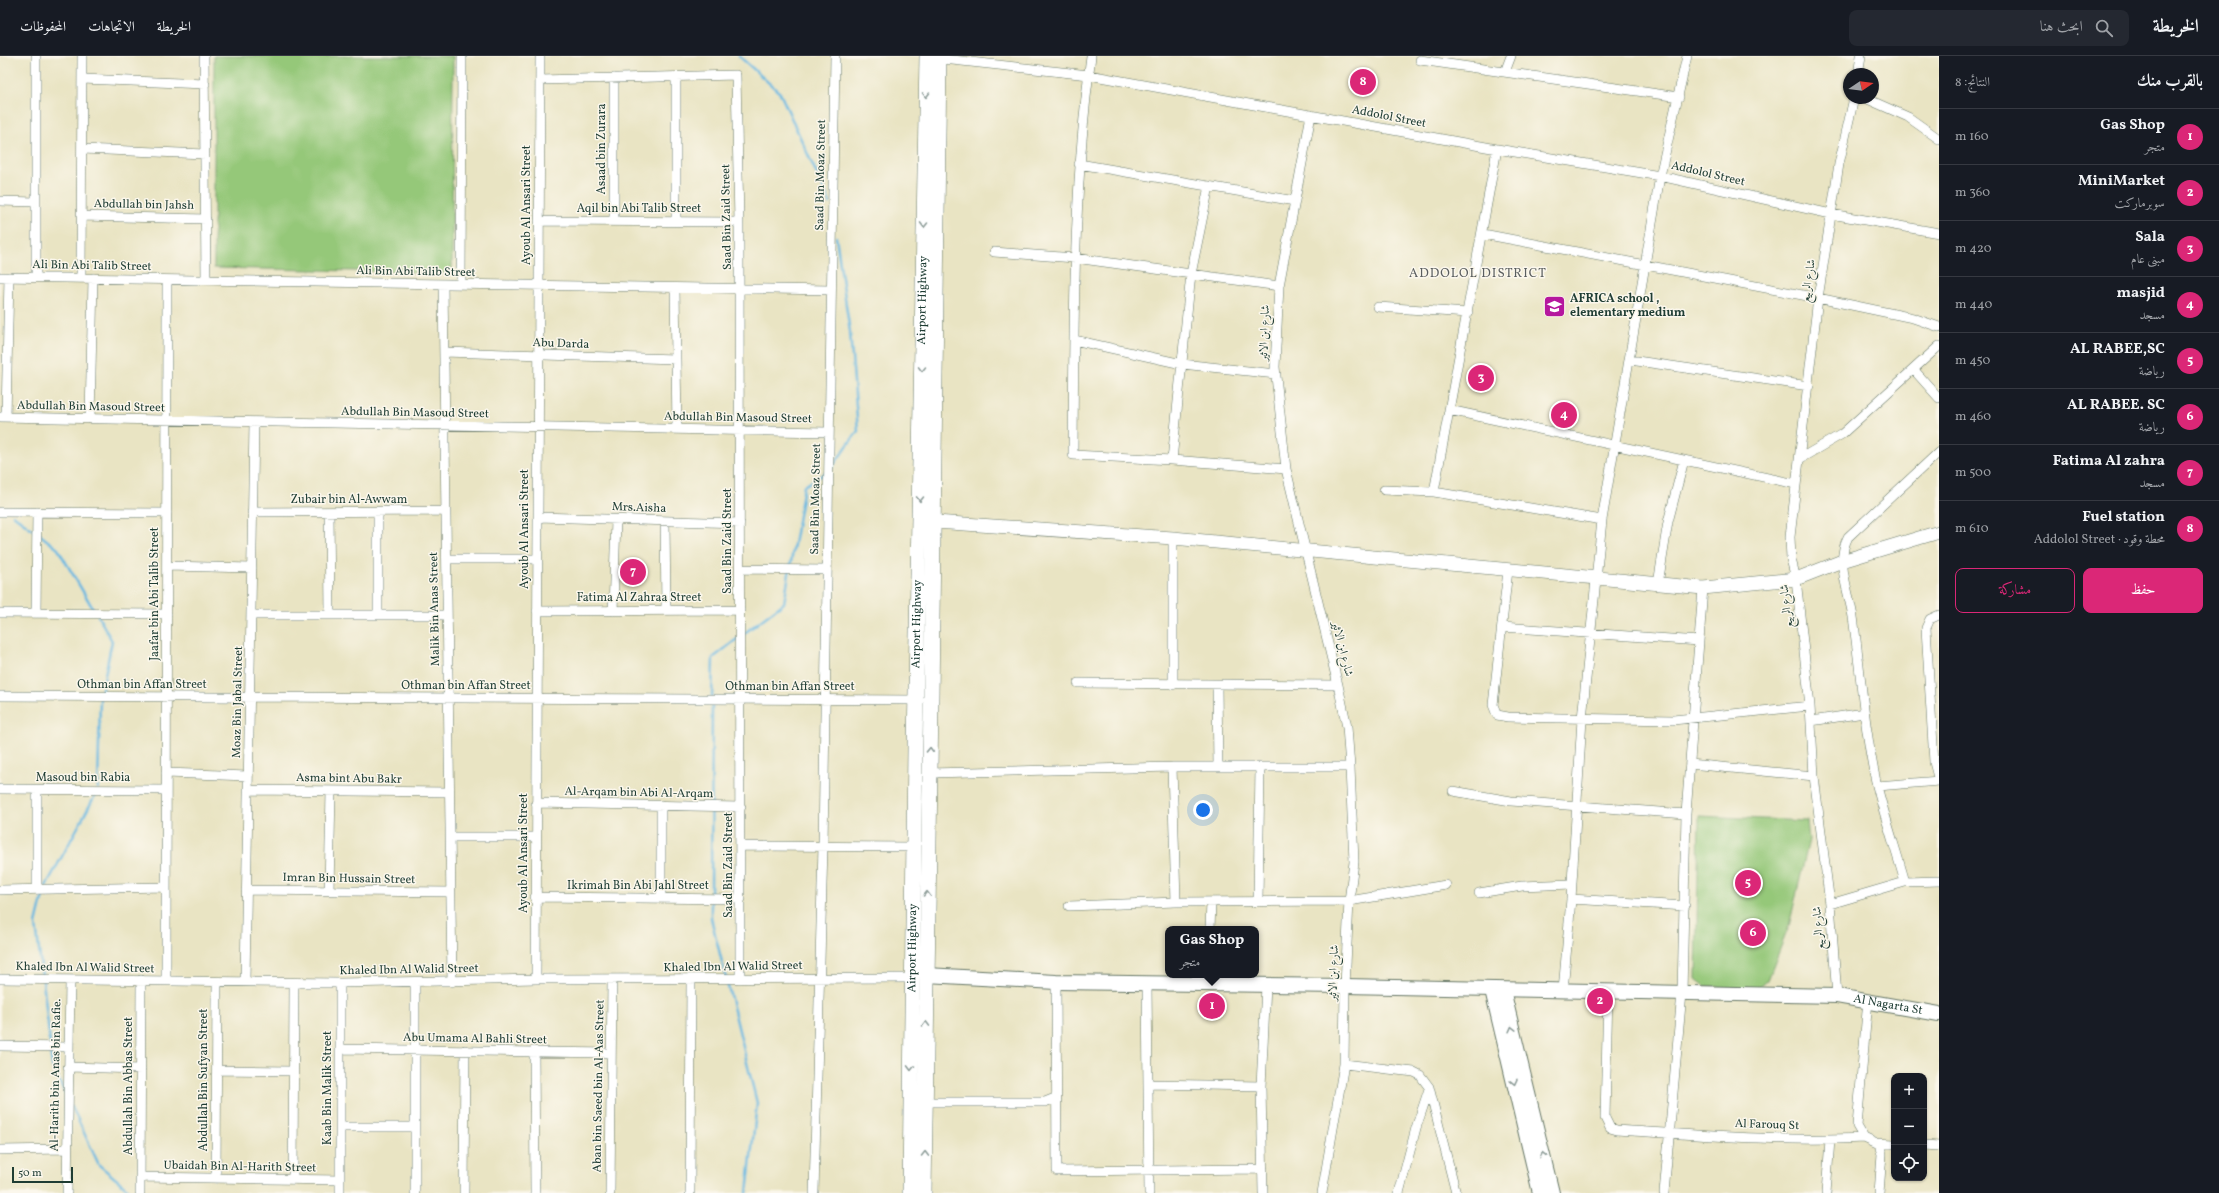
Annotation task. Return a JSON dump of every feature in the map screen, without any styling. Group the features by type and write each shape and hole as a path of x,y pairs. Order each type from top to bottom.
{"highway":[{"name":"Airport Highway","path":"910,1193 919,975 930,773 932,700 935,522 931,57"},
{"name":"Airport Highway","path":"924,1193 925,1102 913,847 931,57"}],"main road":[{"path":"935,522 1173,538 1703,588 1796,579 1842,561 1939,532"},
{"name":"Al Nagarta St","path":"919,975 1056,982 1146,984 1209,980 1266,986 1345,986 1837,996 1868,1000 1939,1014"},
{"path":"1497,990 1540,1193"},
{"path":"1497,990 1552,1193"}],"street":[{"path":"36,56 36,277"},
{"path":"81,278 82,56"},
{"path":"204,56 206,280"},
{"path":"461,284 462,56"},
{"name":"Ayoub Al Ansari Street","path":"536,979 535,897 540,56"},
{"name":"Saad Bin Moaz Street","path":"814,1193 818,977 823,846 835,56"},
{"path":"1092,56 1079,164 1075,258 1073,455 1172,460 1286,469"},
{"path":"1504,72 1511,56"},
{"path":"1563,991 1571,899 1582,719 1602,520 1613,445 1630,360 1660,176 1688,56"},
{"path":"1859,68 1861,56"},
{"name":"Addolol Street","path":"931,57 1089,75 1497,149 1660,176 1831,214 1939,233"},
{"path":"1420,60 1679,97"},
{"name":"Saad Bin Zaid Street","path":"676,77 736,75 739,222 740,430 740,979"},
{"path":"540,80 676,77 676,221"},
{"name":"Asaad bin Zurara","path":"614,78 614,221"},
{"path":"82,79 205,84"},
{"name":"شارع الربيع","path":"1837,996 1830,904 1814,776 1810,706 1796,579 1791,559 1790,537 1796,484 1801,458 1818,298 1839,164 1853,104"},
{"path":"1879,104 1908,117 1939,139"},
{"name":"شارع ابن الاثير","path":"1311,115 1279,286 1276,374 1286,469 1338,685 1347,728 1350,768 1354,862 1349,901 1345,986 1344,1064 1324,1193"},
{"path":"82,149 205,154"},
{"path":"1434,492 1483,234 1497,149"},
{"path":"1079,164 1295,201"},
{"path":"1172,460 1191,274 1209,186"},
{"path":"0,201 36,202"},
{"name":"Abdullah bin Jahsh","path":"81,216 206,219"},
{"name":"Aqil bin Abi Talib Street","path":"539,221 739,222"},
{"path":"1483,234 1818,298 1913,318 1939,327"},
{"path":"994,252 1075,258 1279,286"},
{"path":"3,417 4,277"},
{"name":"Ali Bin Abi Talib Street","path":"4,277 831,290"},
{"path":"90,419 93,278"},
{"name":"Jaafar bin Abi Talib Street","path":"166,981 167,280"},
{"name":"Malik Bin Anas Street","path":"443,284 452,982"},
{"path":"675,288 677,429"},
{"path":"1378,307 1468,313"},
{"path":"1074,340 1182,364 1276,374"},
{"path":"1801,458 1842,434 1939,346"},
{"name":"Abu Darda","path":"444,352 676,359"},
{"path":"1630,360 1809,386"},
{"path":"1914,370 1939,398"},
{"path":"1449,410 1796,484"},
{"name":"Abdullah Bin Masoud Street","path":"3,417 829,432"},
{"name":"Moaz Bin Jabal Street","path":"245,982 254,422"},
{"path":"1905,882 1877,786 1864,713 1851,603 1842,561 1844,545 1848,537 1939,452"},
{"path":"1658,584 1668,522 1684,460"},
{"path":"1384,490 1434,492 1602,520"},
{"name":"Zubair bin Al-Awwam","path":"252,512 446,511"},
{"path":"0,512 167,513"},
{"path":"36,614 37,512"},
{"path":"329,512 330,615"},
{"path":"378,512 378,615"},
{"name":"Mrs.Aisha","path":"538,517 740,523"},
{"path":"614,611 616,520"},
{"path":"665,521 666,610"},
{"path":"1173,538 1173,685"},
{"path":"447,559 537,559"},
{"path":"167,566 252,568"},
{"path":"740,569 827,570"},
{"path":"1508,570 1493,705 1497,715 1508,717 1647,721 1693,718 1810,706"},
{"path":"1664,1193 1682,993 1686,814 1703,588"},
{"name":"Fatima Al Zahraa Street","path":"537,611 740,610"},
{"path":"0,613 167,614"},
{"path":"251,615 448,615"},
{"path":"1877,786 1939,781 1934,762 1926,628 1930,619 1939,615"},
{"path":"1502,627 1699,641"},
{"path":"1078,683 1217,686 1338,685"},
{"path":"1217,686 1218,767"},
{"name":"Othman bin Affan Street","path":"0,696 932,700"},
{"path":"1811,721 1864,713"},
{"path":"1690,764 1814,776"},
{"path":"930,773 1172,767 1350,768"},
{"path":"1172,767 1176,902"},
{"path":"1258,902 1260,767"},
{"path":"166,773 248,776"},
{"name":"Masoud bin Rabia","path":"0,789 166,790"},
{"path":"37,790 37,890"},
{"name":"Asma bint Abu Bakr","path":"248,790 450,792"},
{"path":"329,890 331,791"},
{"path":"1453,791 1511,801 1686,814"},
{"name":"Al-Arqam bin Abi Al-Arqam","path":"536,802 741,806"},
{"path":"661,805 661,898"},
{"path":"450,837 536,837"},
{"path":"741,846 913,847"},
{"path":"1830,904 1905,882 1939,881"},
{"path":"1479,894 1522,886 1572,884"},
{"path":"1070,906 1176,902 1349,901 1446,885"},
{"path":"0,890 166,887"},
{"name":"Imran Bin Hussain Street","path":"246,890 451,892"},
{"name":"Ikrimah Bin Abi Jahl Street","path":"535,897 741,899"},
{"path":"1571,899 1685,906"},
{"path":"1210,926 1211,902"},
{"name":"Khaled Ibn Al Walid Street","path":"0,979 340,983 452,982 536,979 740,979 919,975"},
{"path":"690,1193 691,979"},
{"name":"Abdullah Bin Abbas Street","path":"140,1193 141,980"},
{"name":"Aban bin Saeed bin Al-Aas Street","path":"610,1193 612,980"},
{"name":"Al-Harith bin Anas bin Rafie.","path":"66,1193 70,981"},
{"name":"Abdullah Bin Sufyan Street","path":"216,1179 217,982"},
{"path":"414,1193 415,982"},
{"path":"1056,982 1055,1098 1057,1171 1263,1169"},
{"path":"293,1180 294,983"},
{"name":"Kaab Bin Malik Street","path":"340,983 340,1193"},
{"path":"1146,984 1149,1084 1149,1193"},
{"path":"1263,1193 1261,1086 1266,986"},
{"name":"Al Farouq St","path":"1608,992 1605,1118 1607,1125 1617,1130 1670,1133 1830,1140 1864,1138"},
{"path":"1868,1000 1857,1126 1858,1131 1864,1138 1876,1143 1891,1144"},
{"path":"0,1046 69,1047"},
{"name":"Abu Umama Al Bahli Street","path":"340,1049 611,1053"},
{"path":"464,1193 465,1050"},
{"path":"534,1051 535,1193"},
{"path":"1344,1064 1414,1072 1420,1076 1429,1087 1456,1193"},
{"path":"68,1067 141,1069"},
{"path":"217,1070 293,1071"},
{"path":"1149,1084 1261,1086"},
{"path":"1399,1193 1416,1128 1429,1087"},
{"path":"925,1102 1045,1102 1055,1098"},
{"path":"340,1127 414,1128"},
{"path":"1826,1193 1830,1140"},
{"path":"1876,1143 1879,1145 1882,1154 1879,1193"},
{"path":"1927,1145 1939,1146"},
{"path":"0,1150 67,1149"},
{"name":"Ubaidah Bin Al-Harith Street","path":"140,1177 340,1180"}],"green space":[{"path":"214,56 453,56 452,273 214,268"},
{"path":"1699,816 1807,821 1809,840 1789,926 1768,980 1758,989 1705,986 1696,979"}],"waterway":[{"path":"739,56 780,93 830,203"},
{"path":"832,467 858,431 850,332 836,237"},
{"path":"742,635 784,603 804,486 827,472"},
{"path":"13,515 35,531"},
{"path":"39,534 58,549 95,612"},
{"path":"98,616 112,641 101,694"},
{"path":"712,697 713,658 737,639"},
{"path":"98,788 100,699"},
{"path":"711,897 712,702"},
{"path":"46,886 97,792"},
{"path":"42,976 36,924 44,891"},
{"path":"711,902 711,918 757,1103 747,1193"},
{"path":"43,981 50,1044"},
{"path":"50,1049 52,1066 65,1093"},
{"path":"72,1107 99,1165 133,1193"}],"place":[{"name":"Fuel station","path":"1363,82"},
{"name":"AFRICA school , elementary medium","path":"1554,306"},
{"name":"Sala","path":"1481,378"},
{"name":"masjid","path":"1564,415"},
{"name":"Fatima Al zahra","path":"633,572"},
{"name":"AL RABEE,SC","path":"1748,883"},
{"name":"AL RABEE. SC","path":"1753,933"},
{"name":"MiniMarket","path":"1600,1001"},
{"name":"Gas Shop","path":"1212,1006"}],"district":[{"name":"ADDOLOL DISTRICT","path":"1478,274"}]}
